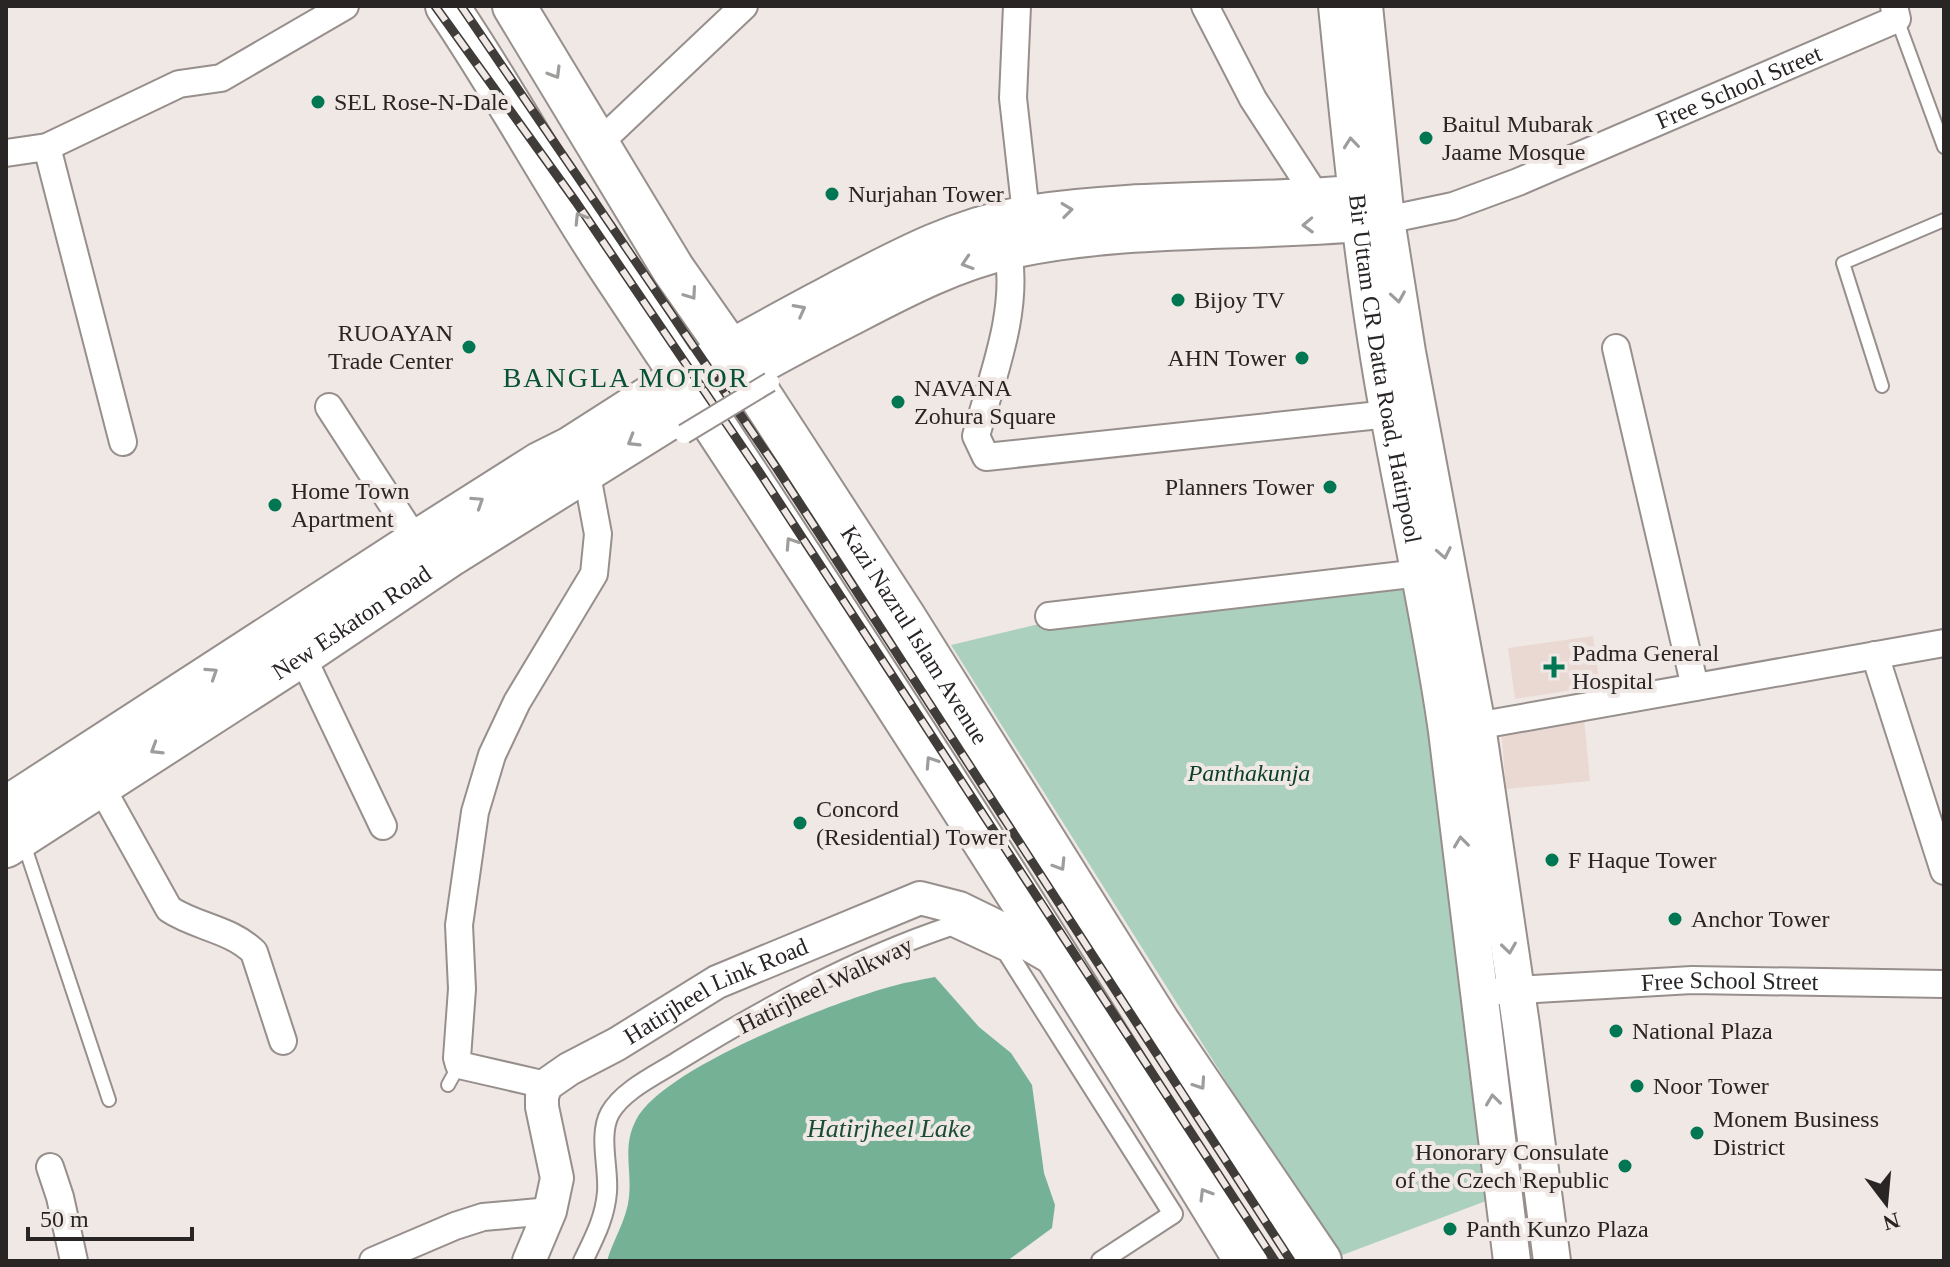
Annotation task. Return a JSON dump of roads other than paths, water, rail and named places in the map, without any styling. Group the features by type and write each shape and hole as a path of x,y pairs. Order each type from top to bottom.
{"highway":[{"path":"447,6 609,266 678,404 1059,962 1246,1261"},
{"name":"Kazi Nazrul Islam Avenue","path":"514,6 673,269 748,368 1158,1022 1320,1261"}],"main road":[{"name":"Bir Uttam CR Datta Road, Hatirpool","path":"1337,6 1371,208 1409,367 1462,728 1516,989 1551,1254"},
{"name":"Bir Uttam CR Datta Road, Hatirpool","path":"1364,6 1371,208 1389,414 1437,660 1462,728 1480,993 1512,1257"},
{"path":"748,368 937,240 1026,214 1102,206 1316,196 1371,208"},
{"path":"678,404 897,292 960,265 1008,251 1069,240 1371,208"},
{"path":"539,463 556,445 646,380 651,368 653,348 619,297 609,266"},
{"name":"New Eskaton Road","path":"11,830 435,542 539,463 678,404"},
{"name":"New Eskaton Road","path":"11,830 100,785 188,709 302,656 435,542 586,470 678,404"},
{"path":"1512,1257 1551,1254"}],"street":[{"path":"6,153 47,147 179,84 221,78 345,6"},
{"path":"598,144 744,6"},
{"path":"1017,6 1013,98 1026,214"},
{"path":"1205,6 1253,99 1316,196"},
{"name":"Free School Street","path":"1371,208 1453,206 1518,182 1895,13"},
{"path":"47,147 123,442"},
{"path":"1008,251 1012,274 1003,340 976,436 986,457 1389,414"},
{"path":"1616,348 1695,687"},
{"path":"329,407 435,542"},
{"path":"373,1261 483,1217 505,1215 539,1237 557,1178 542,1107 546,1085 453,1075 462,989 459,925 475,812 492,755 517,702 594,574 598,534 586,470"},
{"path":"1049,616 1420,573"},
{"path":"1462,728 1944,643"},
{"path":"1875,655 1944,871"},
{"path":"302,656 383,826"},
{"path":"100,785 169,909 180,917 244,942 254,952 283,1041"},
{"name":"Hatirjheel Link Road","path":"546,1085 717,982 920,898 959,908 1059,962"},
{"name":"Hatirjheel Walkway","path":"583,1261 596,1238 607,1195 604,1133 610,1113 625,1097 743,1021 909,940 951,926 1007,952 1173,1214 1101,1261"},
{"name":"Free School Street","path":"1516,989 1692,980 1944,984"},
{"path":"1480,993 1516,989"},
{"path":"50,1167 74,1261"}],"lane":[{"path":"1895,13 1944,147"},
{"path":"1882,386 1843,263 1944,220"},
{"path":"11,830 109,1100"}],"water":[{"name":"Hatirjheel Lake","path":"935,977 979,1027 1011,1053 1032,1085 1044,1173 1055,1205 1052,1228 1007,1261 607,1261 628,1205 629,1139 636,1120 652,1100 679,1079 714,1059 793,1021 867,994"}],"railway":[{"path":"435,6 576,202 760,473 1275,1261"},
{"path":"461,6 776,467 1291,1261"}],"place":[{"name":"SEL Rose-N-Dale","path":"318,102"},
{"name":"Baitul Mubarak Jaame Mosque","path":"1426,138"},
{"name":"Nurjahan Tower","path":"832,194"},
{"name":"Bijoy TV","path":"1178,300"},
{"name":"RUOAYAN Trade Center","path":"469,347"},
{"name":"AHN Tower","path":"1302,358"},
{"name":"NAVANA Zohura Square","path":"898,402"},
{"name":"Planners Tower","path":"1330,487"},
{"name":"Home Town Apartment","path":"275,505"},
{"name":"Padma General Hospital","path":"1554,667"},
{"name":"Concord (Residential) Tower","path":"800,823"},
{"name":"F Haque Tower","path":"1552,860"},
{"name":"Anchor Tower","path":"1675,919"},
{"name":"National Plaza","path":"1616,1031"},
{"name":"Noor Tower","path":"1637,1086"},
{"name":"Monem Business District","path":"1697,1133"},
{"name":"Honorary Consulate of the Czech Republic","path":"1625,1166"},
{"name":"Panth Kunzo Plaza","path":"1450,1229"}],"district":[{"name":"BANGLA MOTOR","path":"626,377"}],"park label":[{"name":"Panthakunja","path":"1249,773"}]}
